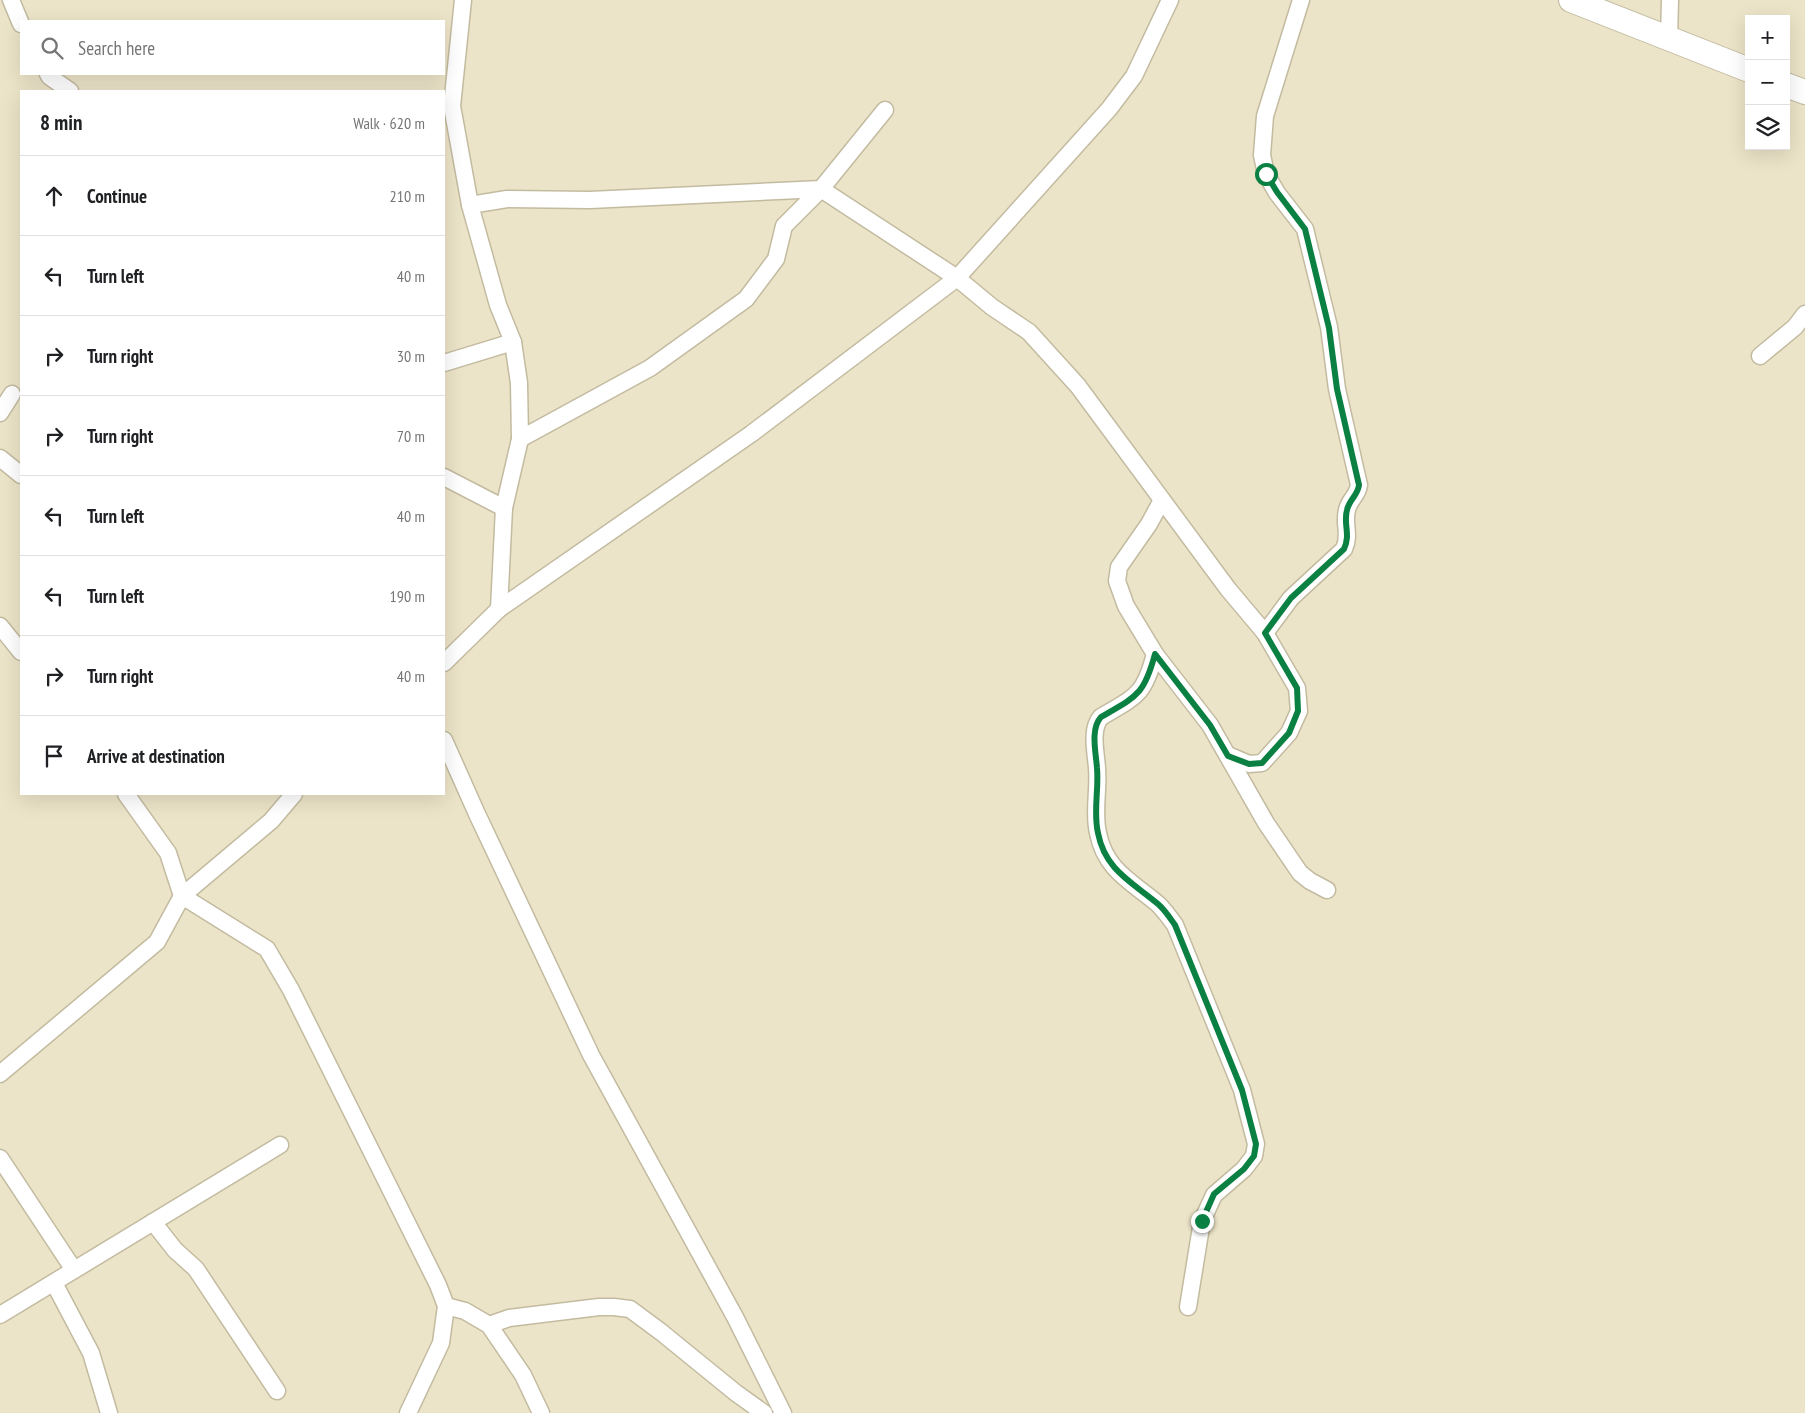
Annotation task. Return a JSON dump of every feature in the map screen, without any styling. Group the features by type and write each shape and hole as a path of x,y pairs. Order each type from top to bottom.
{"street":[{"path":"12,0 20,21"},
{"path":"463,0 448,106 470,205 498,305 512,342 519,383 520,439 504,508 499,609"},
{"path":"445,663 499,609 751,434 958,278 1109,109 1134,76 1170,0"},
{"path":"1265,633 1291,598 1344,549 1348,542 1347,508 1358,491 1359,485 1337,389 1329,328 1305,229 1266,174 1262,155 1265,116 1301,0"},
{"path":"1571,0 1745,68"},
{"path":"1669,39 1670,0"},
{"path":"49,75 69,90"},
{"path":"1790,86 1805,92"},
{"path":"520,439 650,368 746,299 776,259 784,226 821,189 885,110"},
{"path":"470,205 507,199 590,200 821,189 958,278 992,307 1029,332 1078,386 1228,590 1265,633 1297,688 1298,711 1289,733 1262,763 1249,764 1228,756"},
{"path":"1760,356 1795,327 1805,314"},
{"path":"445,363 512,342"},
{"path":"0,413 12,394"},
{"path":"0,458 20,474"},
{"path":"445,478 504,508"},
{"path":"1162,500 1149,524 1119,568 1117,581 1126,606 1155,654 1210,725 1266,823 1300,873 1327,890"},
{"path":"0,626 20,651"},
{"path":"1155,654 1148,678 1139,693 1096,722 1098,777 1096,818 1098,835 1109,863 1160,906 1175,925 1242,1090 1256,1144 1254,1156 1244,1169 1214,1194 1202,1221 1188,1307"},
{"path":"445,742 476,814 530,923 591,1055 735,1316 783,1413"},
{"path":"127,795 168,852 182,896 267,949 290,990 438,1285 446,1306 441,1343 408,1413"},
{"path":"0,1074 157,942 182,896 271,821 293,795"},
{"path":"0,1315 280,1145"},
{"path":"0,1158 74,1270"},
{"path":"153,1222 175,1250 196,1269 277,1390"},
{"path":"54,1283 91,1353 109,1413"},
{"path":"446,1306 465,1312 489,1325 523,1375 541,1413"},
{"path":"489,1325 508,1318 599,1307 630,1309 764,1413"}],"route":[{"path":"1202,1221 1214,1194 1244,1169 1254,1156 1256,1144 1242,1090 1175,925 1160,906 1109,863 1098,835 1096,818 1098,777 1095,731 1096,722 1101,717 1139,693 1148,678 1155,654 1210,725 1228,756 1249,764 1262,763 1289,733 1298,711 1297,688 1265,633 1291,598 1344,549 1348,542 1347,508 1358,491 1359,485 1337,389 1329,328 1305,229 1266,174"}]}
